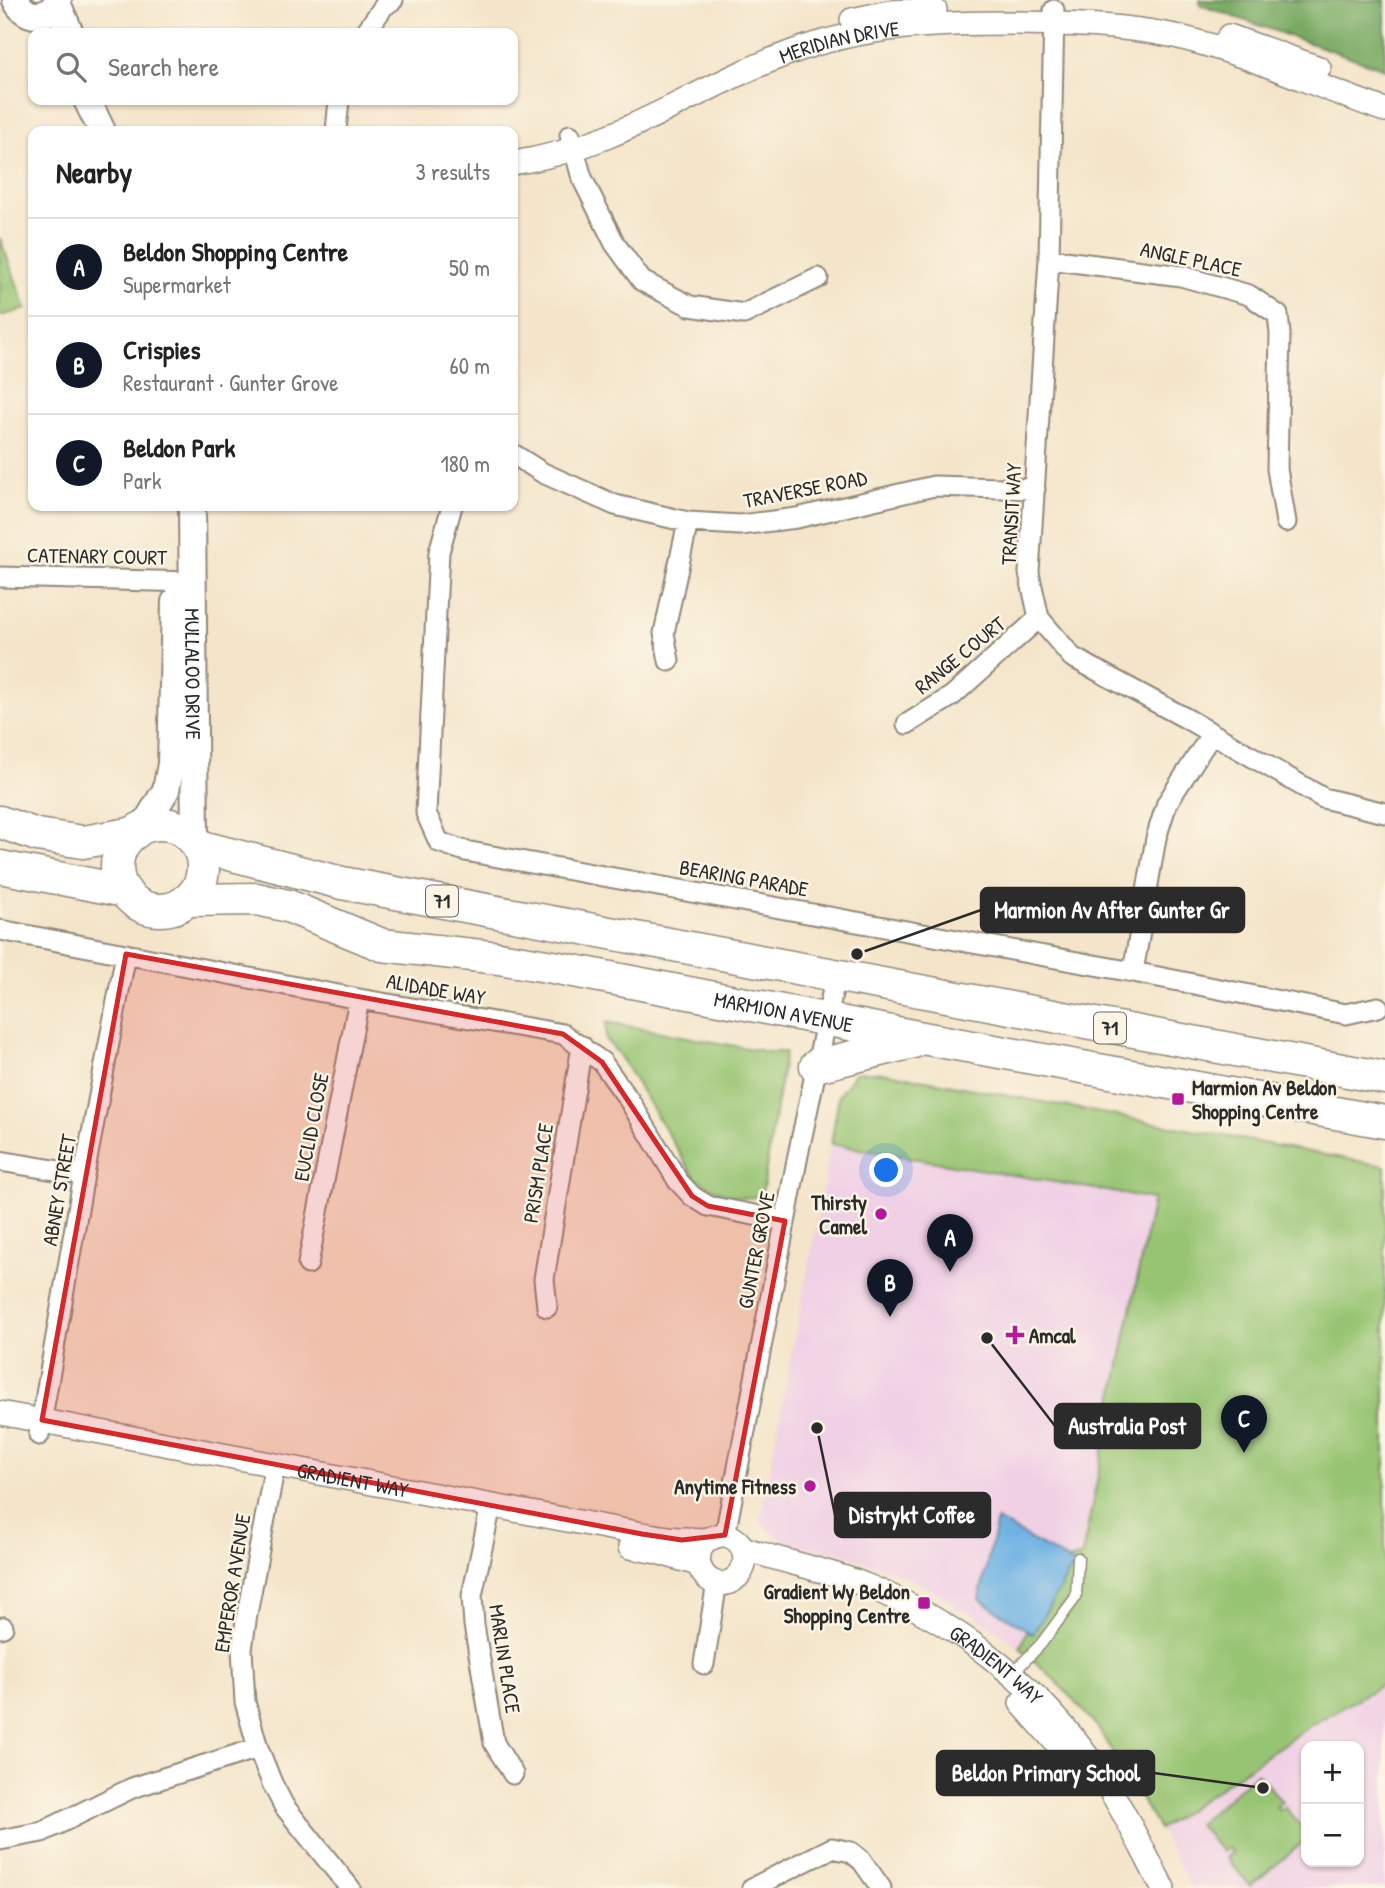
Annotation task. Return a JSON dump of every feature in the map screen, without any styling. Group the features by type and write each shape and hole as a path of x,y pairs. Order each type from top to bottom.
{"highway":[{"name":"71","path":"0,822 37,835 83,842 139,831 154,825 166,825 177,828 196,844 342,883 1385,1078"},
{"path":"125,891 120,881 118,860 127,840 139,831"},
{"path":"187,900 194,893 202,875 203,865 196,844"},
{"name":"71","path":"0,867 125,891 137,903 154,910 172,909 187,900"},
{"name":"MARMION AVENUE","path":"187,900 257,899 288,906 382,945 554,967 928,1040 1385,1122"},
{"path":"816,1066 928,1040"}],"main road":[{"path":"16,0 23,11 31,15 51,13 65,28"},
{"path":"89,105 100,126"},
{"path":"106,105 117,126"},
{"name":"MULLALOO DRIVE","path":"177,511 184,581 196,844"},
{"name":"MULLALOO DRIVE","path":"139,831 166,790 171,764 191,511"}],"street":[{"path":"369,28 384,6 393,0"},
{"name":"MERIDIAN DRIVE","path":"518,161 573,142 753,52 806,32 889,12 946,9 1054,17 1176,37 1237,55 1385,110"},
{"name":"MERIDIAN DRIVE","path":"1054,17 1139,14 1205,29 1271,50 1385,94"},
{"name":"TRANSIT WAY","path":"1054,17 1049,259 1029,573 1040,618 1073,657 1189,720 1210,735 1323,798 1385,813"},
{"path":"336,126 339,105"},
{"path":"573,142 582,177 609,233 642,281 690,306 744,314 818,278"},
{"name":"MERIDIAN DRIVE","path":"518,148 573,142"},
{"name":"ANGLE PLACE","path":"1049,259 1181,276 1249,295 1278,315 1280,334 1277,469 1286,522"},
{"name":"TRAVERSE ROAD","path":"518,457 543,473 615,505 688,522 740,525 797,518 934,485 1035,489"},
{"name":"BEARING PARADE","path":"451,511 439,552 426,813 439,842 466,851 1133,972 1346,1014 1378,1007"},
{"path":"668,661 664,633 688,522"},
{"name":"CATENARY COURT","path":"0,577 184,581"},
{"name":"RANGE COURT","path":"907,724 952,696 1040,618"},
{"path":"1133,972 1156,838 1167,803 1210,735"},
{"name":"ALIDADE WAY","path":"0,930 359,999 563,1034 602,1062 629,1100 678,1181 692,1196 708,1206 785,1221"},
{"name":"ABNEY STREET","path":"41,1428 84,1175 127,954"},
{"name":"GUNTER GROVE","path":"725,1541 785,1221 836,975"},
{"name":"EUCLID CLOSE","path":"308,1264 359,999"},
{"name":"PRISM PLACE","path":"547,1307 544,1279 582,1046"},
{"path":"0,1161 84,1175"},
{"name":"GRADIENT WAY","path":"0,1413 41,1428 489,1513 698,1564"},
{"name":"GRADIENT WAY","path":"0,1428 41,1428"},
{"name":"EMPEROR AVENUE","path":"274,1473 242,1649 245,1702 258,1748 284,1806 351,1888"},
{"name":"GRADIENT WAY","path":"489,1513 682,1540 725,1541 775,1560 842,1576 946,1626 1012,1674 1058,1720 1093,1763 1163,1888"},
{"name":"MARLIN PLACE","path":"489,1513 472,1596 474,1625 495,1743 513,1774"},
{"path":"725,1541 745,1562 739,1575 727,1582 717,1582 705,1576 698,1564 700,1549 725,1541"},
{"name":"GRADIENT WAY","path":"739,1575 784,1575 865,1600 913,1622 976,1664 1022,1704 1076,1767 1105,1813 1145,1888"},
{"path":"704,1664 717,1582"},
{"path":"0,1840 42,1832 132,1788 258,1748"},
{"path":"752,1888 832,1848 852,1852 862,1861 881,1888"}],"lane":[{"path":"1012,1674 1041,1644 1076,1597 1077,1558"}],"highlighted area":[{"path":"126,954 563,1034 602,1062 692,1196 708,1206 785,1221 725,1535 682,1540 642,1534 42,1420"}],"shaded area":[{"path":"831,1144 1153,1199 1082,1557 1020,1648 966,1610 953,1610 954,1603 914,1580 838,1552 786,1544 760,1522"},
{"path":"1385,1683 1385,1888 1191,1888 1159,1829 1311,1725"}],"green space":[{"path":"1200,0 1385,0 1385,69 1200,5"},
{"path":"0,238 26,309 0,316"},
{"path":"606,1022 768,1052 785,1052 762,1194 736,1197 707,1185 693,1175 618,1053 606,1040"},
{"path":"856,1072 887,1073 1385,1166 1385,1683 1311,1725 1159,1829 1096,1725 1053,1678 1020,1648 1034,1612 1069,1560 1082,1556 1153,1199 831,1144 839,1095"},
{"path":"1257,1773 1282,1802 1276,1807 1280,1811 1285,1807 1301,1827 1301,1844 1250,1886 1226,1857 1232,1853 1228,1848 1222,1852 1198,1824"}],"water":[{"path":"997,1520 1074,1564 1033,1634 979,1599"}],"place":[{"name":"Marmion Av After Gunter Gr","path":"857,954"},
{"name":"Marmion Av Beldon Shopping Centre","path":"1178,1099"},
{"name":"Thirsty Camel","path":"881,1214"},
{"name":"Beldon Shopping Centre","path":"950,1272"},
{"name":"Crispies","path":"890,1317"},
{"name":"Amcal","path":"1015,1335"},
{"name":"Australia Post","path":"987,1338"},
{"name":"Distrykt Coffee","path":"817,1428"},
{"name":"Beldon Park","path":"1244,1453"},
{"name":"Anytime Fitness","path":"810,1486"},
{"name":"Gradient Wy Beldon Shopping Centre","path":"924,1603"},
{"name":"Beldon Primary School","path":"1263,1788"}]}
